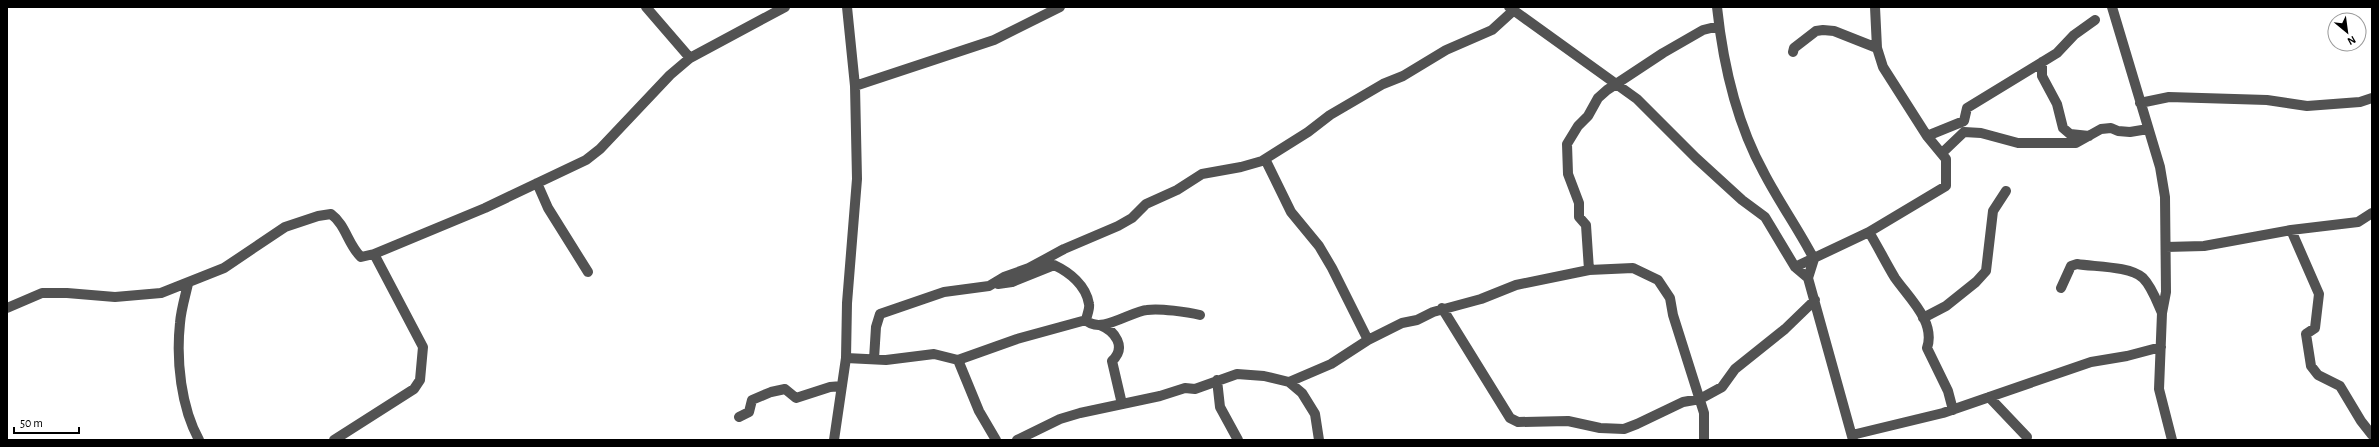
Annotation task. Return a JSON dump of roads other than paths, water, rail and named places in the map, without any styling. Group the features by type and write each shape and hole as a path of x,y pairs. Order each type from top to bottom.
{"street":[{"path":"646,7 690,58"},
{"path":"7,308 42,293 67,293 115,297 161,293 188,284 224,268 285,227 318,216 331,214 340,221 356,252 361,257 374,254 485,208 586,160 600,149 670,75 690,58 785,7"},
{"path":"834,440 846,358 847,303 857,179 855,86 847,7"},
{"path":"855,86 994,40 1060,7"},
{"path":"1717,7 1729,81 1741,123 1764,173 1814,259 1808,278"},
{"path":"1795,267 1869,232 1946,186 1946,159 1927,136 1883,67 1877,48 1875,7"},
{"path":"2112,7 2160,167 2165,198 2166,292 2162,313 2159,389 2172,440"},
{"path":"989,286 1004,277 1029,268 1064,250 1118,226 1132,218 1151,201 1177,190 1202,174 1241,168 1265,159 1308,132 1330,115 1383,84 1403,76 1446,50 1492,30 1511,8 1615,85 1637,99 1696,158 1742,200 1765,217 1795,267 1808,278 1852,437 1953,410 2091,362 2127,356 2161,347"},
{"path":"1927,136 1964,121 1967,108 2056,53 2074,35 2095,20"},
{"path":"1589,270 1586,225 1580,217 1579,203 1568,174 1567,144 1578,126 1588,116 1598,98 1615,85 1703,30 1719,26"},
{"path":"1793,52 1794,48 1816,31 1823,30 1834,31 1877,48"},
{"path":"2042,62 2042,76 2057,104 2063,128 2070,134 2091,136"},
{"path":"2140,103 2169,97 2267,100 2307,106 2360,102 2372,98"},
{"path":"1942,153 1964,132 1982,133 2018,143 2076,143 2091,136 2101,129 2111,128 2118,131 2130,132 2148,129"},
{"path":"1265,159 1291,212 1319,246 1332,268 1368,340"},
{"path":"536,183 548,208 588,272"},
{"path":"1923,318 1946,306 1976,282 1986,271 1993,211 2006,190"},
{"path":"2166,248 2204,246 2291,230 2358,222 2372,214"},
{"path":"2291,230 2319,294 2315,328 2306,334 2311,366 2318,375 2340,386 2361,421 2372,435"},
{"path":"1869,232 1895,276 1923,318 1930,338 1927,348 1948,391 1953,410"},
{"path":"334,440 414,389 420,380 423,347 374,254"},
{"path":"2061,288 2071,266 2077,264 2129,270 2142,278 2154,294 2162,313"},
{"path":"874,359 876,327 880,314 944,292 1012,282 1054,265 1070,273 1082,289 1089,304 1086,320"},
{"path":"1289,382 1331,364 1388,329 1417,320 1442,308 1481,299 1516,285 1589,270 1633,268 1658,280 1670,298 1673,315 1704,413 1704,440"},
{"path":"188,284 180,323 179,367 190,423 199,440"},
{"path":"1442,308 1510,418 1518,422 1568,421 1600,428 1624,429 1683,402 1700,399 1722,387 1735,369 1785,329 1815,300"},
{"path":"1086,320 1089,324 1100,324 1128,317 1147,309 1200,315"},
{"path":"846,358 874,359 934,354 958,360 1017,339 1086,320"},
{"path":"1100,324 1114,332 1117,340 1118,351 1112,361 1122,404"},
{"path":"958,360 979,411 996,440"},
{"path":"1017,440 1060,419 1160,396 1185,388 1195,389 1237,374 1264,376 1289,382 1302,393 1315,414 1319,440"},
{"path":"1217,380 1220,407 1238,440"},
{"path":"739,417 749,412 752,400 771,392 785,389 796,398 830,387 842,386"},
{"path":"1989,397 2027,437"}]}
